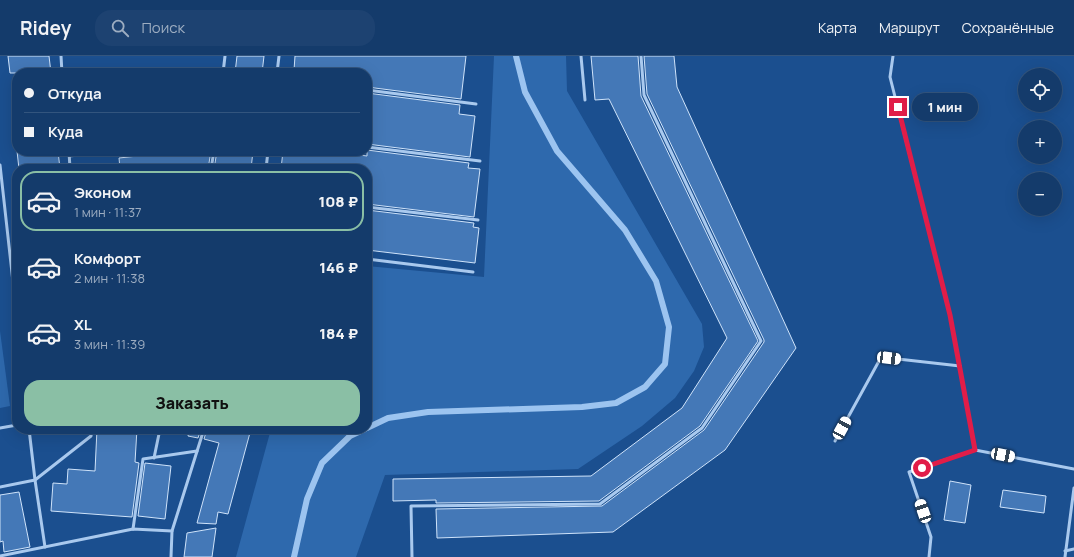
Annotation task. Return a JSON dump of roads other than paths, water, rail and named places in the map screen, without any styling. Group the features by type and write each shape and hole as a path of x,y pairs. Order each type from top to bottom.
{"lane":[{"path":"61,56 62,68"},
{"path":"224,68 225,56"},
{"path":"278,68 279,56"},
{"path":"581,56 585,100"},
{"path":"412,557 411,506 600,504 702,428 761,341 644,95 641,56"},
{"path":"893,56 890,77 950,315 975,450"},
{"path":"372,91 476,104"},
{"path":"372,148 480,161"},
{"path":"69,156 70,164"},
{"path":"0,165 12,273"},
{"path":"372,208 478,220"},
{"path":"372,260 473,272"},
{"path":"835,441 879,361 889,358 960,366"},
{"path":"0,428 12,426"},
{"path":"30,434 45,547"},
{"path":"0,487 35,480 91,436 91,434"},
{"path":"154,458 159,434"},
{"path":"171,557 172,531 202,434"},
{"path":"929,557 931,537 909,472 975,450 1074,470"},
{"path":"133,529 143,459 197,451"},
{"path":"1065,557 1074,488"},
{"path":"0,556 133,529 172,531"},
{"path":"1065,551 1074,549"}],"waterway":[{"path":"372,426 388,418 428,412 582,407 616,403 645,387 665,364 669,327 656,281 625,230 557,151 525,92 516,56"},
{"path":"294,557 307,499 322,463 350,436 354,434"}]}
